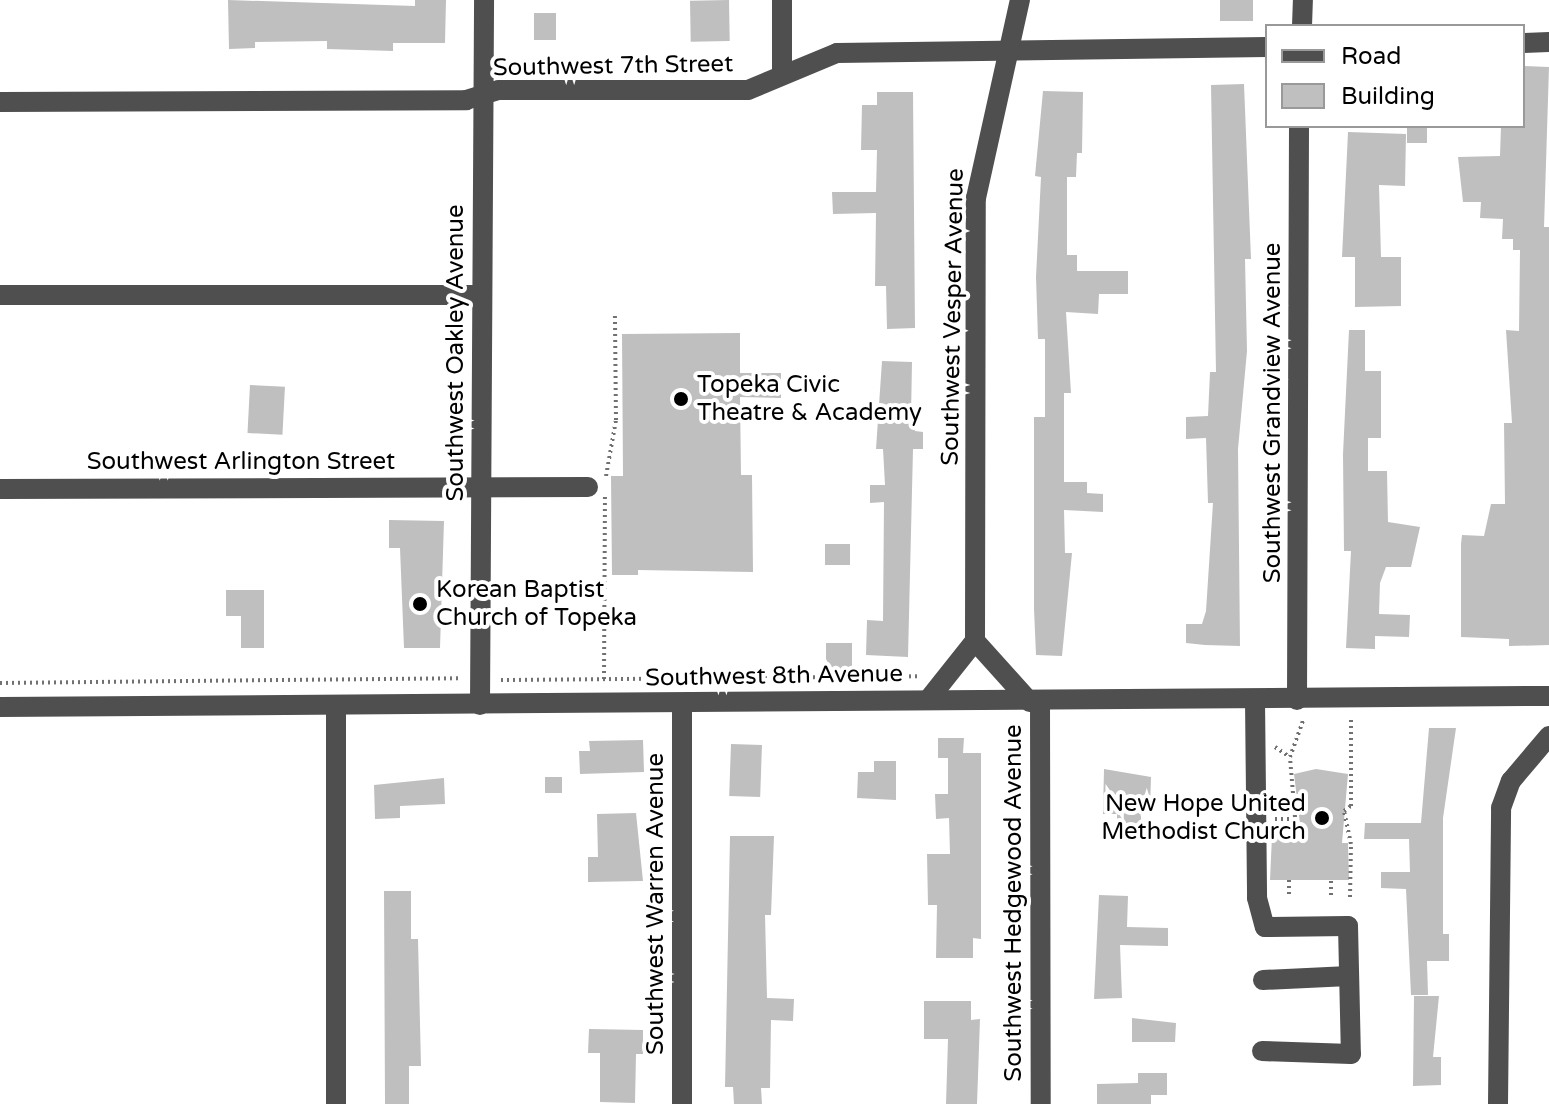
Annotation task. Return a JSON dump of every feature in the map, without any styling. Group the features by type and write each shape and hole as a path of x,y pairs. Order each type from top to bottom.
{"street":[{"name":"Southwest Oakley Avenue","path":"480,705 484,0"},
{"path":"782,0 782,73"},
{"name":"Southwest Vesper Avenue","path":"975,641 976,198 982,156 1013,54 1020,0"},
{"path":"1302,24 1303,0"},
{"path":"1525,43 1549,42"},
{"name":"Southwest 7th Street","path":"0,102 466,100 483,95 748,90 782,73 837,53 1013,54 1265,47"},
{"name":"Southwest Grandview Avenue","path":"1299,128 1301,707"},
{"path":"0,295 482,295"},
{"name":"Southwest Arlington Street","path":"0,489 588,487"},
{"path":"928,700 975,641 1035,701"},
{"name":"Southwest 8th Avenue","path":"0,707 1255,700 1301,707 1549,696"},
{"path":"1255,700 1257,898 1265,927 1348,926 1351,1054 1262,1051"},
{"name":"Southwest Hedgewood Avenue","path":"1035,701 1041,1104"},
{"name":"Southwest Warren Avenue","path":"682,705 682,1104"},
{"path":"336,706 336,1104"},
{"path":"1498,1104 1499,821 1511,781 1549,736"},
{"path":"1263,980 1349,976"}],"path":[{"path":"604,679 615,316"},
{"path":"0,683 461,679 461,664"},
{"path":"499,680 945,676"},
{"path":"1296,829 1290,757 1301,707"},
{"path":"1350,897 1351,844 1344,811 1351,806 1351,714"},
{"path":"1289,880 1289,898"},
{"path":"1331,881 1331,897"}],"building":[{"path":"228,0 415,6 415,0 446,0 445,43 393,43 393,51 327,49 327,41 255,42 255,48 229,49"},
{"path":"729,0 730,41 691,42 690,1"},
{"path":"1220,0 1253,0 1253,21 1220,21"},
{"path":"534,13 556,13 556,40 534,40"},
{"path":"1525,66 1549,67 1544,227 1549,227 1549,645 1509,646 1509,639 1461,637 1462,535 1484,536 1491,504 1505,504 1504,423 1512,423 1506,330 1519,331 1520,250 1513,250 1513,239 1502,239 1503,219 1480,218 1481,202 1463,202 1458,157 1500,156 1501,128 1525,128"},
{"path":"1244,84 1251,259 1245,259 1247,351 1238,449 1240,646 1205,645 1186,643 1186,624 1202,624 1206,611 1213,503 1208,503 1206,438 1186,439 1186,417 1208,416 1210,372 1216,372 1211,85"},
{"path":"1043,91 1083,92 1082,153 1077,153 1076,177 1067,177 1067,255 1077,255 1077,271 1128,271 1128,294 1099,294 1098,314 1066,312 1071,393 1064,393 1064,482 1087,482 1087,493 1103,494 1103,512 1064,510 1065,553 1072,553 1062,656 1036,655 1034,609 1034,417 1045,417 1045,339 1038,339 1036,277 1041,177 1035,176"},
{"path":"877,92 913,92 915,328 887,329 886,286 875,286 876,213 833,214 832,192 876,192 877,150 861,150 862,105 877,105"},
{"path":"1407,128 1427,128 1427,143 1407,143"},
{"path":"1348,132 1406,134 1405,186 1379,185 1381,257 1401,257 1401,306 1355,307 1355,257 1342,257"},
{"path":"1349,330 1365,330 1365,371 1381,371 1381,438 1368,438 1368,471 1387,471 1388,522 1420,527 1411,567 1386,567 1380,583 1379,614 1410,615 1409,637 1375,636 1375,649 1346,648 1351,551 1344,551 1343,454"},
{"name":"Topeka Civic Theatre & Academy","path":"740,333 740,373 781,373 781,398 740,397 741,475 752,475 753,572 638,570 638,575 612,575 611,476 623,476 622,334"},
{"path":"882,361 912,362 911,416 915,431 923,432 923,449 913,449 908,657 866,655 867,620 883,621 884,502 870,503 870,485 885,485 883,449 876,449"},
{"path":"250,385 285,387 282,435 247,433"},
{"path":"389,520 444,521 440,648 404,648 400,548 389,548"},
{"path":"825,544 850,544 850,565 825,565"},
{"path":"226,590 264,590 264,648 241,648 241,616 226,616"},
{"path":"826,643 852,643 852,670 826,670"},
{"path":"1429,728 1456,728 1443,818 1443,934 1449,934 1449,961 1427,961 1428,995 1411,995 1406,889 1381,888 1381,872 1410,872 1409,839 1364,839 1365,823 1421,823"},
{"path":"938,738 964,738 963,753 981,753 981,939 973,938 973,958 936,958 937,905 928,905 927,854 950,854 949,818 936,819 935,794 948,794 948,758 938,758"},
{"path":"643,740 644,772 580,774 579,751 590,751 589,741"},
{"path":"731,744 762,745 760,797 729,796"},
{"path":"874,761 896,761 896,800 857,798 858,772 874,772"},
{"path":"1104,769 1151,777 1150,808 1141,807 1141,825 1117,824 1117,814 1103,814"},
{"name":"New Hope United Methodist Church","path":"1316,769 1348,774 1342,843 1348,843 1349,880 1270,880 1272,836 1301,832 1294,774"},
{"path":"545,777 562,777 562,793 545,793"},
{"path":"444,778 445,804 400,806 400,818 375,819 374,785"},
{"path":"636,813 643,881 588,882 588,857 598,857 597,814"},
{"path":"730,836 774,836 771,915 765,915 767,998 794,999 793,1021 771,1020 770,1088 761,1088 762,1104 734,1104 733,1087 725,1087"},
{"path":"384,891 411,891 411,939 418,939 421,1066 409,1066 409,1104 385,1104"},
{"path":"1099,895 1128,896 1127,927 1168,928 1168,946 1120,945 1122,998 1094,999"},
{"path":"1414,996 1439,996 1433,1057 1441,1057 1441,1085 1413,1086"},
{"path":"924,1001 971,1001 971,1020 980,1019 977,1104 946,1104 948,1039 924,1039"},
{"path":"1132,1018 1176,1023 1175,1042 1132,1042"},
{"path":"589,1029 643,1030 643,1054 636,1054 635,1103 600,1102 600,1053 588,1053"},
{"path":"1138,1073 1167,1073 1167,1095 1151,1095 1151,1104 1097,1104 1097,1084 1138,1083"}],"place":[{"name":"Topeka Civic Theatre & Academy","path":"681,399"},
{"name":"Korean Baptist Church of Topeka","path":"420,604"},
{"name":"New Hope United Methodist Church","path":"1322,818"}]}
